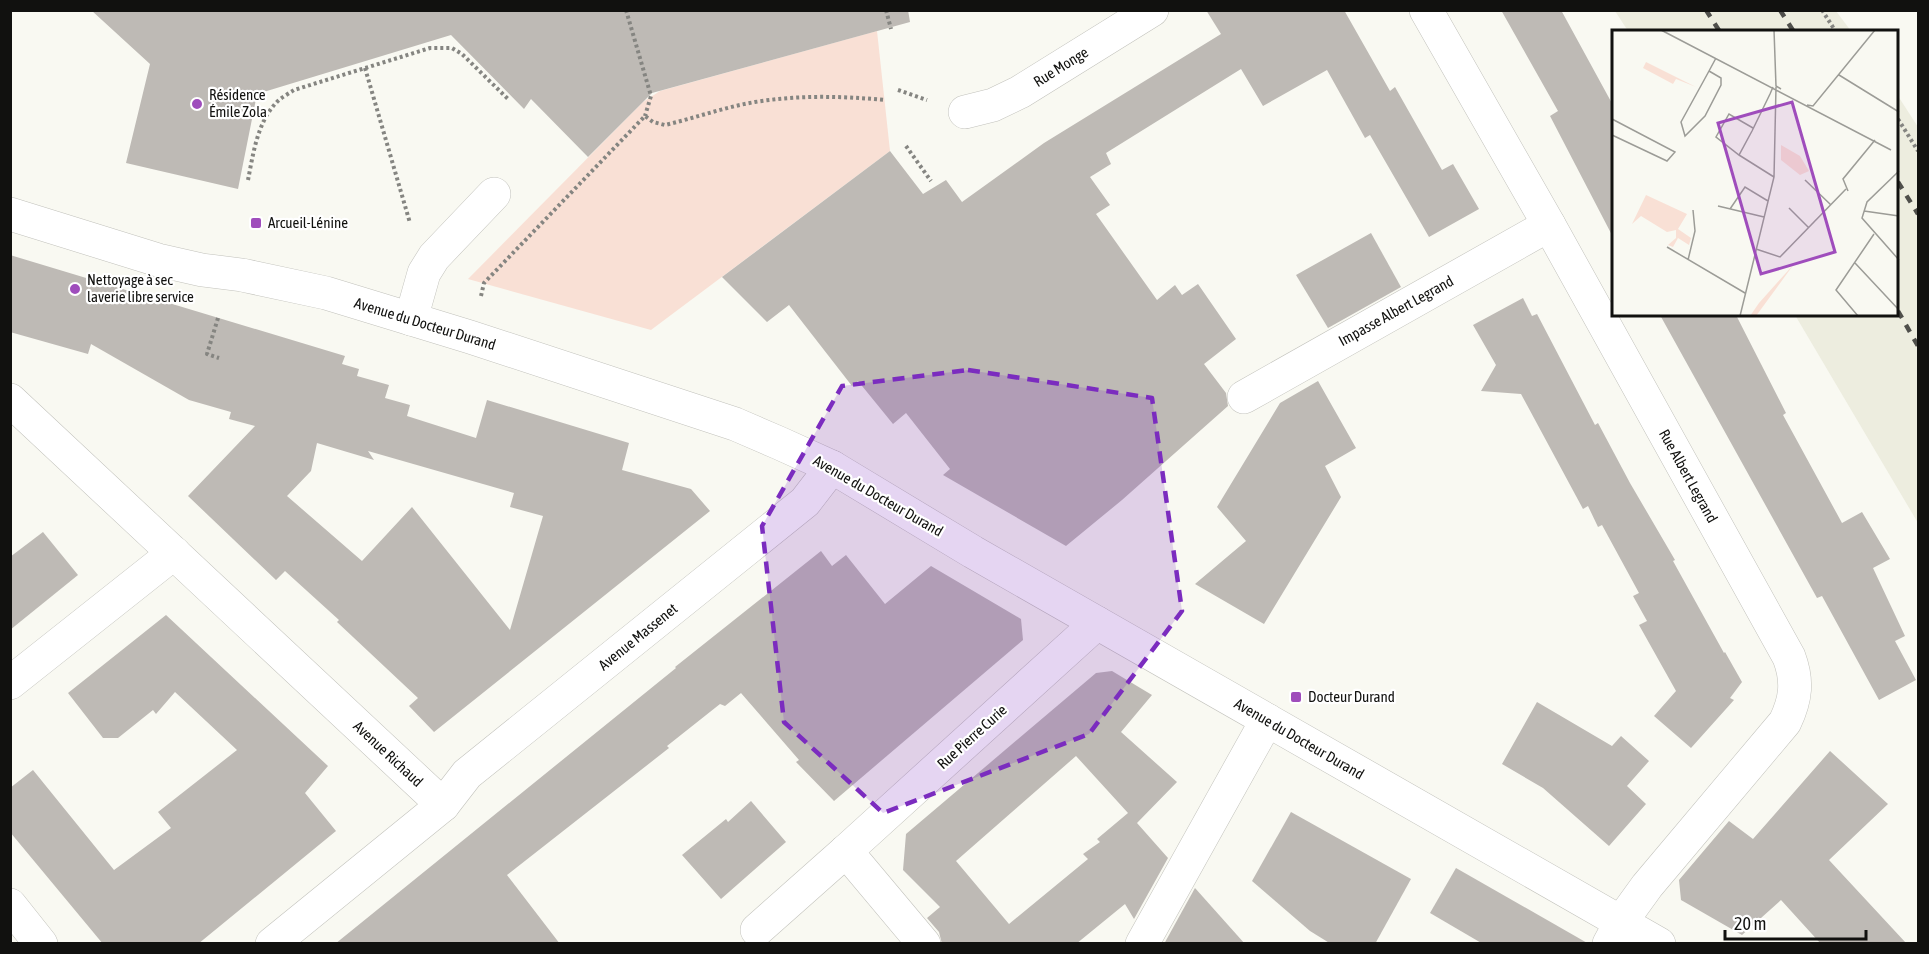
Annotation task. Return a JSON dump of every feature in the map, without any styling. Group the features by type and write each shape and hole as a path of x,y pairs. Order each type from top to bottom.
{"street":[{"name":"Rue Monge","path":"965,112 993,105 1020,92 1152,10"},
{"name":"Rue Albert Legrand","path":"1426,10 1549,225 1789,657 1795,673 1796,689 1785,722 1647,886 1615,932"},
{"path":"411,319 424,273 435,257 494,194"},
{"name":"Avenue du Docteur Durand","path":"16,213 158,260 326,293 470,337 735,424 832,467 973,552 1267,720 1615,932 1659,944"},
{"name":"Impasse Albert Legrand","path":"1244,397 1549,225"},
{"name":"Avenue Richaud","path":"10,400 443,806"},
{"name":"Avenue Massenet","path":"443,806 467,774 805,502 832,467"},
{"path":"10,683 174,553"},
{"name":"Rue Pierre Curie","path":"757,930 1097,622"},
{"path":"1142,944 1267,720"},
{"path":"272,944 443,806"},
{"path":"846,851 924,944"},
{"path":"10,905 41,944"}],"path":[{"path":"470,337 484,283 645,116 651,96 626,10"},
{"path":"886,10 891,29"},
{"path":"1821,10 1835,30"},
{"path":"248,180 255,144 264,118 275,103 294,90 430,48 452,48 462,54 508,99"},
{"path":"365,68 408,214"},
{"path":"645,116 653,122 665,125 753,102 786,98 848,97 885,100"},
{"path":"1899,121 1918,151"},
{"path":"906,146 931,181"},
{"path":"218,318 207,354 219,358"}],"highlighted area":[{"path":"968,370 1152,398 1182,611 1089,734 883,813 784,722 762,526 842,386"}],"shaded area":[{"path":"1615,11 1836,11 1850,30 1627,30"},
{"path":"877,31 890,151 651,330 468,279 643,102 660,91"},
{"path":"1899,98 1918,127 1918,523 1796,316 1899,316"}],"building":[{"name":"Résidence Émile Zola","path":"91,10 908,10 910,22 652,93 588,157 531,99 524,109 451,35 257,94 238,189 126,163 150,64"},
{"path":"1206,10 1344,10 1390,91 1395,87 1442,170 1453,164 1479,209 1429,237 1370,135 1365,138 1327,70 1263,106 1241,69 1106,153 1111,164 1090,177 1110,205 1096,214 1157,300 1175,285 1182,295 1198,284 1236,339 1204,364 1226,393 1228,406 1122,500 1066,546 943,475 950,469 906,413 893,424 858,381 852,386 789,305 767,322 722,277 890,151 923,194 946,180 962,202 1044,143 1221,34"},
{"path":"1501,10 1561,10 1612,103 1612,235 1550,116 1558,111"},
{"path":"1371,233 1401,287 1328,328 1296,275"},
{"path":"10,255 345,356 342,364 359,369 357,376 389,385 385,398 410,405 407,416 476,438 487,400 629,443 622,470 691,489 710,511 434,732 409,706 418,698 337,622 339,620 285,571 276,580 188,496 255,426 229,419 231,412 189,400 91,344 88,354 10,332","holes":["317,443 374,460 368,451 514,493 510,507 543,516 510,630 412,507 362,561 287,496 311,471"]},
{"path":"1523,298 1532,316 1537,314 1595,425 1598,423 1742,682 1730,698 1734,700 1691,748 1654,716 1676,691 1639,625 1647,621 1633,596 1639,593 1602,525 1598,527 1588,506 1583,509 1521,394 1481,391 1496,365 1473,325"},
{"path":"1661,316 1737,316 1786,413 1783,415 1842,523 1862,512 1890,559 1873,568 1905,636 1895,641 1916,680 1879,700 1822,596 1817,598"},
{"path":"1318,381 1356,448 1325,466 1341,497 1264,624 1195,584 1246,541 1217,507 1280,403"},
{"path":"43,532 78,575 10,630 10,557"},
{"path":"821,551 832,566 846,555 885,604 931,566 1021,619 1023,640 834,801 796,762 799,760 741,693 725,706 720,704 667,746 669,748 507,875 560,944 335,944 675,667"},
{"path":"166,615 328,766 305,793 336,831 198,944 103,944 10,832 10,788 33,770 114,870 171,828 158,812 237,750 175,692 156,714 153,710 118,738 103,738 68,693"},
{"path":"1112,671 1152,695 1121,732 1177,782 1137,823 1168,858 1134,919 1125,904 1076,944 942,944 939,932 927,918 940,907 903,870 906,834 1096,673","holes":["1076,756 1128,813 1097,839 1100,842 1083,854 1088,859 1009,924 956,861"]},
{"path":"1537,702 1612,746 1621,736 1649,761 1627,786 1646,804 1609,846 1543,788 1502,764"},
{"path":"1830,751 1888,804 1829,860 1906,943 1821,944 1781,900 1742,935 1681,900 1679,880 1729,821 1753,839"},
{"path":"751,801 786,842 721,899 682,855 726,819 728,822"},
{"path":"1291,812 1411,879 1375,944 1331,944 1310,931 1252,881"},
{"path":"1456,868 1589,944 1483,944 1430,913"},
{"path":"1195,888 1245,944 1164,944"}],"railway":[{"path":"1706,10 1719,30"},
{"path":"1780,10 1793,30"},
{"path":"1899,184 1918,214"},
{"path":"1899,313 1918,346"}],"place":[{"name":"Résidence Émile Zola","path":"197,104"},
{"name":"Arcueil-Lénine","path":"256,223"},
{"name":"Nettoyage à sec laverie libre service","path":"75,289"},
{"name":"Docteur Durand","path":"1296,697"}]}
